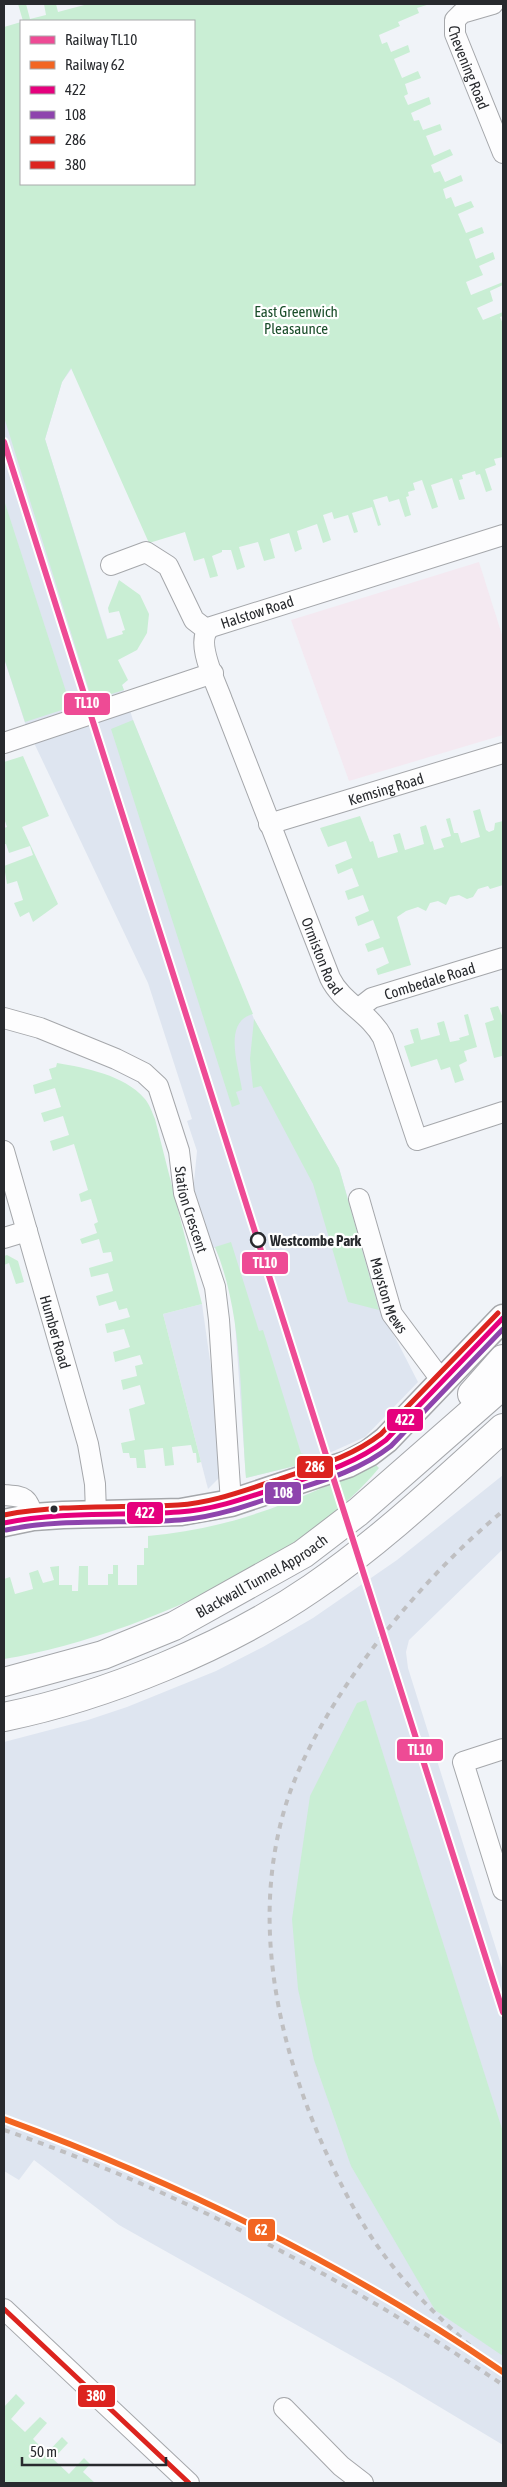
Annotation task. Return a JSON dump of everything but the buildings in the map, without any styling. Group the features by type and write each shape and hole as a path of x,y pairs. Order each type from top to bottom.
{"highway":[{"path":"358,1512 441,1428 503,1359"},
{"name":"Blackwall Tunnel Approach","path":"4,1682 103,1655 174,1626 303,1554 358,1512 503,1385"},
{"path":"4,1717 100,1689 165,1666 234,1634 312,1589 370,1545 503,1428"},
{"path":"475,1454 503,1435"}],"street":[{"name":"Chevening Road","path":"493,4 462,13 454,20 455,34 503,153"},
{"name":"Halstow Road","path":"212,673 203,638 207,630 304,597 503,535"},
{"path":"111,565 146,552 168,566 194,620 207,630"},
{"path":"4,743 212,673"},
{"name":"Ormiston Road","path":"212,673 330,978 341,995 377,1026 383,1038 417,1140 503,1112"},
{"name":"Kemsing Road","path":"269,824 503,753"},
{"name":"Combedale Road","path":"358,1009 372,998 503,958"},
{"name":"Station Crescent","path":"4,1018 40,1028 116,1059 144,1073 158,1086 179,1150 184,1193 215,1287 219,1320 231,1502"},
{"name":"Humber Road","path":"4,1151 88,1444 96,1484 96,1513"},
{"name":"Mayston Mews","path":"359,1199 392,1314 442,1381"},
{"path":"4,1238 27,1231"},
{"path":"4,1524 33,1517 96,1513 130,1515 181,1512 231,1502 348,1464 369,1453 403,1424 503,1318"},
{"path":"4,1495 24,1498 28,1501 33,1517"},
{"path":"503,1749 463,1762 503,1890"},
{"path":"4,2309 189,2483"},
{"path":"284,2408 341,2466 363,2483"}],"shaded area":[{"path":"4,213 72,368 62,382 45,439 133,720 254,1019 339,1168 380,1308 418,1382 365,1437 307,1463 246,1478 234,1308 224,1268 215,1248 211,1248 191,1183 194,1182 197,1151 187,1121 192,1119 148,983 26,726 4,658"},
{"path":"479,562 503,638 503,735 349,781 291,620"},
{"path":"202,1304 215,1396 221,1476 208,1489 163,1314"},
{"path":"503,1475 503,1549 409,1640 406,1652 408,1668 503,1971 503,2445 393,2379 119,2225 34,2160 19,2180 4,2171 4,1742 88,1720 127,1707 216,1671 263,1647 313,1618 397,1560"}],"green space":[{"name":"East Greenwich Pleasaunce","path":"18,4 26,4 30,19 46,15 44,4 56,4 58,12 88,4 430,4 417,8 419,13 398,22 400,26 379,35 382,44 387,42 391,52 408,45 410,52 394,59 402,78 418,71 421,78 405,84 408,94 404,96 408,105 429,97 431,104 411,113 414,121 419,120 423,130 440,124 442,130 426,136 434,156 450,149 453,155 431,165 434,173 440,171 445,182 461,175 463,181 443,189 446,199 451,197 455,207 471,201 474,207 458,214 466,233 482,227 484,233 469,239 476,259 493,252 495,259 479,266 483,275 466,282 471,295 503,282 503,285 490,291 493,301 477,308 483,320 503,312 503,316 500,317 503,324 503,457 494,459 496,465 485,469 492,490 486,492 480,474 476,475 475,471 462,475 463,479 459,480 465,499 459,500 452,478 431,485 438,507 432,509 422,480 413,483 415,490 408,492 409,496 406,497 411,515 405,517 399,499 389,502 387,496 373,500 381,525 378,526 372,507 352,513 358,532 354,533 348,515 334,519 332,512 323,515 331,540 323,543 317,524 297,531 302,549 295,552 289,533 270,539 275,558 264,561 258,542 239,547 245,567 237,570 231,550 222,550 222,552 212,556 218,576 210,578 204,558 194,561 185,532 149,543 71,368 62,382 45,439 107,639 123,634 122,631 125,630 119,611 109,613 108,608 119,580 140,595 149,614 147,633 137,650 118,660 128,680 122,685 124,690 92,700 4,417 4,27 20,22 20,185 195,185 195,20 23,20"},
{"path":"4,500 71,707 25,722 4,658"},
{"path":"133,720 253,1014 244,1019 238,1026 235,1035 236,1058 242,1090 236,1092 240,1104 232,1107 111,729"},
{"path":"23,756 49,816 22,827 58,904 33,922 29,912 20,917 14,903 23,900 17,881 7,884 4,866 33,855 30,846 9,853 6,844 4,844 4,828 7,827 4,818 4,762"},
{"path":"480,809 486,830 489,832 494,830 495,823 503,821 503,885 490,889 488,886 478,889 473,897 467,899 459,895 450,897 446,905 438,901 430,903 426,911 418,907 406,911 397,917 411,965 378,975 376,969 389,963 383,947 368,952 365,944 380,938 373,920 358,926 355,917 369,911 363,895 348,900 345,891 359,886 352,868 338,874 335,865 352,858 346,841 328,847 320,828 360,816 370,842 373,841 378,858 398,852 393,835 400,833 405,850 424,844 420,827 426,825 434,850 444,847 441,839 451,836 446,819 450,818 454,833 458,833 461,843 480,837 473,811"},
{"path":"498,1006 503,1018 503,1058 502,1056 494,1058 485,1023 494,1020 490,1008"},
{"path":"468,1014 477,1047 464,1051 467,1061 459,1065 464,1080 455,1083 450,1067 441,1070 437,1059 411,1067 404,1046 414,1043 410,1030 418,1028 421,1040 440,1035 437,1023 444,1021 450,1042 460,1040 459,1038 469,1035 464,1015"},
{"path":"254,1019 339,1168 379,1310 348,1302 313,1184 261,1086 253,1088 250,1059"},
{"path":"57,1063 92,1070 126,1084 136,1090 146,1100 155,1119 202,1304 163,1314 201,1462 197,1463 196,1453 193,1453 191,1445 172,1447 174,1465 165,1466 163,1448 144,1450 146,1468 137,1468 136,1458 130,1458 129,1453 123,1453 121,1443 135,1440 129,1409 145,1404 140,1385 123,1390 121,1380 137,1376 135,1366 143,1364 140,1355 115,1362 113,1352 130,1347 124,1329 107,1333 105,1324 130,1317 127,1308 119,1310 116,1301 99,1306 96,1296 113,1291 108,1273 91,1277 89,1268 113,1261 111,1252 103,1253 99,1239 82,1244 80,1239 97,1233 94,1224 98,1222 91,1199 81,1202 79,1194 88,1190 74,1144 53,1151 50,1141 69,1135 63,1116 44,1122 41,1113 61,1107 55,1088 35,1094 33,1085 52,1079 49,1069 56,1067"},
{"path":"231,1242 259,1331 263,1330 301,1453 304,1454 307,1463 246,1478 236,1331 224,1274 215,1247"},
{"path":"7,1255 18,1261 24,1282 16,1284 9,1263 4,1265 4,1256"},
{"path":"374,1463 379,1468 344,1503 303,1536 257,1566 207,1592 155,1615 103,1634 52,1649 4,1659 4,1579 10,1577 15,1594 33,1589 29,1573 38,1570 43,1583 54,1580 50,1567 59,1566 59,1585 72,1585 72,1591 78,1591 79,1566 88,1566 88,1585 108,1585 108,1574 113,1574 113,1565 118,1565 118,1585 137,1585 137,1565 144,1565 144,1548 148,1548 148,1536 208,1527 265,1511 320,1489"},
{"path":"366,1700 503,2132 503,2356 435,2310 351,2166 314,2060 298,1989 292,1919 310,1796 357,1703"},
{"path":"16,2394 25,2403 11,2419 25,2432 40,2417 47,2423 33,2439 47,2453 62,2437 68,2443 53,2459 69,2474 84,2458 90,2464 83,2472 95,2483 4,2483 4,2407"}],"railway":[{"path":"488,2361 433,2311 396,2270 357,2214 342,2185 321,2141 291,2059 273,1973 270,1930 271,1887 276,1844 287,1801 302,1762 323,1723 348,1683 407,1606 439,1570 503,1511"},
{"path":"4,2130 70,2154 135,2181 262,2241 385,2309 503,2385"}],"rail line":[{"name":"TL10","path":"4,442 503,2012"},
{"name":"62","path":"4,2119 134,2171 198,2199 261,2230 324,2262 385,2297 445,2333 503,2372"}],"transit line":[{"name":"286","path":"4,1515 47,1509 191,1504 241,1492 344,1456 381,1434 498,1313"},
{"name":"422","path":"4,1523 26,1519 91,1514 157,1513 205,1509 244,1499 336,1468 362,1456 386,1440 503,1318"},
{"name":"108","path":"6,1530 49,1524 158,1521 193,1518 246,1506 353,1469 391,1446 503,1329"},
{"name":"380","path":"4,2309 189,2483"}],"place":[{"name":"Westcombe Park","path":"258,1240"}]}
